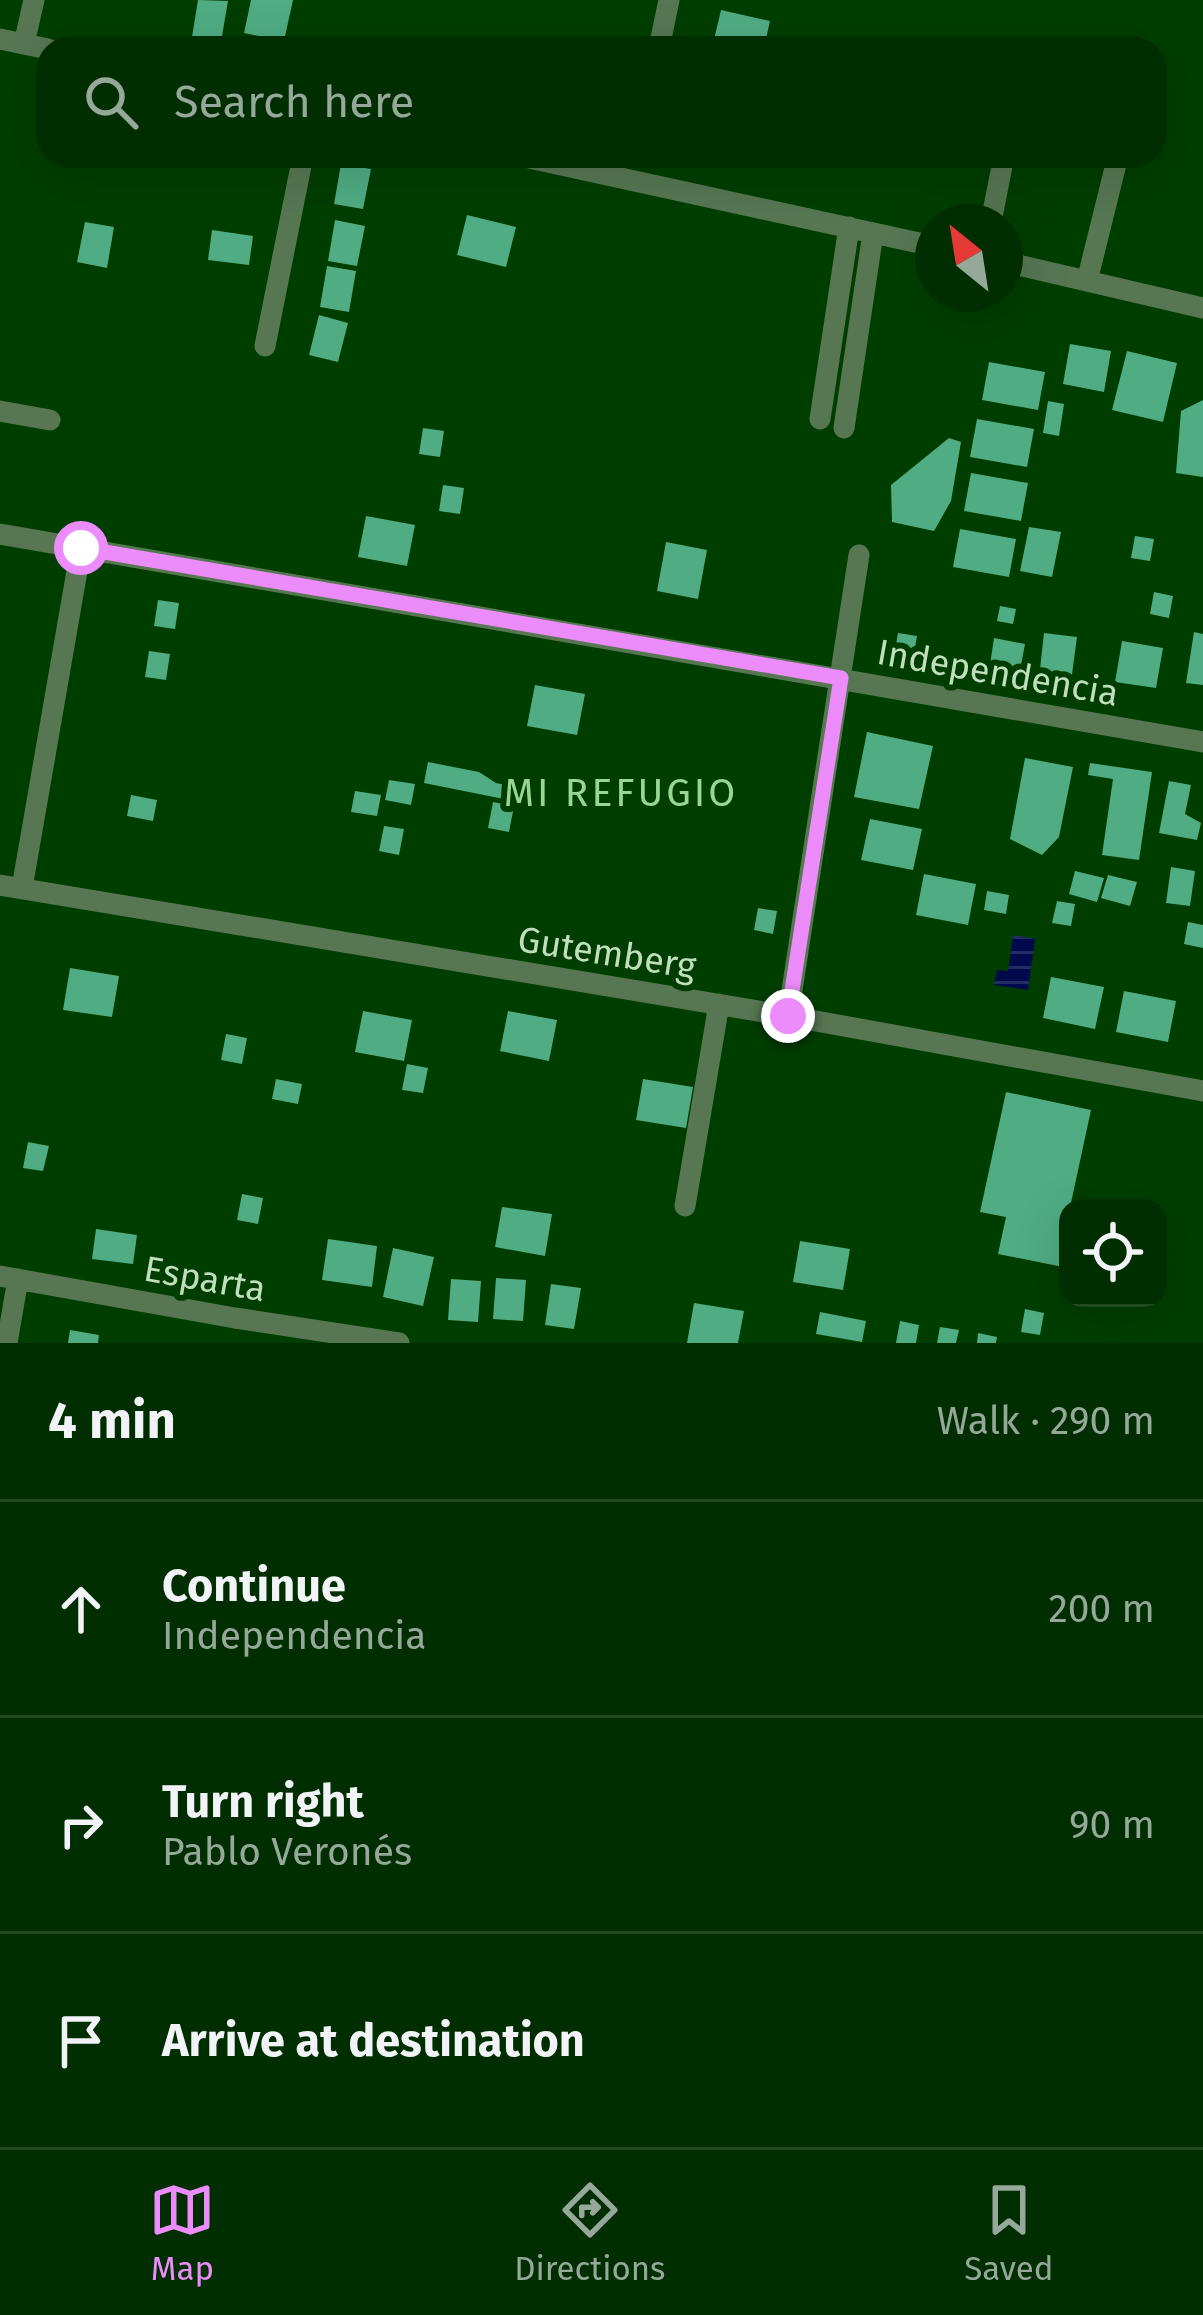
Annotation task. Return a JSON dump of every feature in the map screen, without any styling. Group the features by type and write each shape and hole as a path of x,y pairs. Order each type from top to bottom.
{"street":[{"path":"24,44 34,0"},
{"path":"662,36 669,0"},
{"path":"0,39 36,47"},
{"path":"265,346 301,168"},
{"path":"571,168 915,242"},
{"path":"630,182 633,168"},
{"path":"995,204 1002,168"},
{"path":"1087,281 1115,168"},
{"path":"820,419 849,227"},
{"path":"844,428 873,232"},
{"path":"1023,266 1203,308"},
{"path":"0,411 50,421"},
{"name":"Independencia","path":"0,534 1203,742"},
{"path":"11,887 81,548"},
{"path":"788,1016 859,555"},
{"name":"Gutemberg","path":"11,887 719,1004 1203,1091"},
{"path":"685,1206 719,1004"},
{"path":"7,1343 9,1278"},
{"name":"Esparta","path":"9,1278 400,1343"},
{"path":"231,1343 235,1318"}],"shaded area":[{"path":"1013,935 1035,939 1028,990 994,985 997,970 1008,971"}],"building":[{"path":"198,0 228,1 222,36 192,36"},
{"path":"251,0 293,0 285,36 244,33"},
{"path":"721,10 770,21 767,36 715,36"},
{"path":"340,168 371,169 363,209 334,204"},
{"path":"467,215 516,227 506,267 457,255"},
{"path":"335,220 365,226 357,266 328,261"},
{"path":"85,222 114,227 107,268 77,262"},
{"path":"212,230 253,236 249,265 208,260"},
{"path":"327,266 356,271 349,312 320,307"},
{"path":"319,315 348,323 338,362 309,355"},
{"path":"1070,344 1111,351 1104,392 1063,384"},
{"path":"1127,351 1177,363 1163,422 1112,410"},
{"path":"989,362 1045,372 1038,410 982,400"},
{"path":"1203,400 1203,477 1176,473 1181,411"},
{"path":"1048,401 1064,404 1059,436 1043,433"},
{"path":"977,419 1034,429 1027,467 970,457"},
{"path":"423,428 444,431 440,457 419,454"},
{"path":"949,438 961,442 951,501 934,531 892,522 891,485"},
{"path":"971,473 1028,483 1021,521 964,511"},
{"path":"443,485 464,488 460,514 439,511"},
{"path":"366,516 415,525 407,566 358,557"},
{"path":"1029,527 1061,532 1052,577 1020,571"},
{"path":"960,529 1016,539 1009,577 953,567"},
{"path":"1135,536 1154,539 1150,561 1131,558"},
{"path":"666,542 707,550 698,599 657,591"},
{"path":"1154,592 1173,596 1169,618 1150,614"},
{"path":"158,600 179,603 175,629 154,626"},
{"path":"1000,606 1016,609 1013,624 997,621"},
{"path":"1194,632 1203,634 1203,685 1186,683"},
{"path":"898,633 917,636 913,659 894,655"},
{"path":"1044,633 1077,637 1071,682 1039,678"},
{"path":"994,638 1025,644 1020,671 990,665"},
{"path":"1122,641 1163,648 1156,688 1115,682"},
{"path":"149,651 170,654 166,680 145,677"},
{"path":"535,685 585,694 577,735 527,726"},
{"path":"867,732 933,746 919,809 854,797"},
{"path":"1025,758 1073,767 1059,837 1042,855 1010,839"},
{"path":"428,762 479,772 496,783 520,788 522,782 548,787 544,807 424,783"},
{"path":"1090,763 1152,772 1139,860 1102,855 1113,779 1088,775"},
{"path":"389,780 415,784 411,805 385,800"},
{"path":"1169,781 1191,785 1185,814 1201,823 1197,840 1159,833"},
{"path":"355,791 381,795 377,816 351,812"},
{"path":"131,795 157,800 153,821 127,816"},
{"path":"493,802 514,806 509,832 488,828"},
{"path":"870,819 922,829 913,870 861,860"},
{"path":"384,826 404,829 399,855 379,851"},
{"path":"1171,867 1195,871 1190,906 1166,903"},
{"path":"1075,871 1104,878 1097,902 1069,894"},
{"path":"924,874 976,884 968,925 916,915"},
{"path":"1108,875 1137,882 1130,906 1101,898"},
{"path":"987,891 1009,895 1006,914 984,910"},
{"path":"1057,901 1075,904 1071,926 1052,923"},
{"path":"758,908 777,911 773,934 754,930"},
{"path":"1188,922 1203,925 1203,948 1184,944"},
{"path":"70,968 119,976 112,1017 63,1010"},
{"path":"1051,977 1104,987 1095,1029 1043,1018"},
{"path":"1124,991 1176,1001 1168,1042 1116,1032"},
{"path":"363,1011 412,1020 404,1061 355,1052"},
{"path":"508,1011 557,1020 549,1061 500,1051"},
{"path":"226,1034 247,1038 242,1064 221,1060"},
{"path":"407,1064 428,1068 423,1093 402,1090"},
{"path":"276,1079 302,1084 298,1104 272,1099"},
{"path":"643,1079 693,1087 686,1128 636,1120"},
{"path":"1006,1092 1091,1110 1072,1199 1059,1199 1059,1266 998,1254 1006,1217 980,1212"},
{"path":"28,1142 49,1146 43,1171 23,1168"},
{"path":"242,1194 263,1198 258,1224 237,1220"},
{"path":"502,1207 552,1214 545,1256 495,1247"},
{"path":"96,1229 137,1235 133,1264 92,1259"},
{"path":"328,1239 377,1246 372,1287 322,1280"},
{"path":"800,1241 850,1249 843,1290 793,1282"},
{"path":"393,1248 434,1257 423,1306 383,1297"},
{"path":"496,1278 526,1280 523,1321 493,1319"},
{"path":"451,1279 481,1281 478,1322 448,1320"},
{"path":"551,1284 581,1288 574,1329 545,1325"},
{"path":"694,1303 744,1311 738,1343 687,1343"},
{"path":"1025,1309 1044,1313 1040,1335 1021,1332"},
{"path":"820,1312 866,1321 862,1342 816,1334"},
{"path":"900,1321 919,1325 916,1343 896,1343"},
{"path":"940,1327 959,1330 956,1343 937,1343"},
{"path":"70,1330 99,1335 98,1343 68,1343"},
{"path":"978,1333 997,1337 996,1343 977,1343"}],"district":[{"name":"MI REFUGIO","path":"621,792"}],"route":[{"path":"81,548 841,678 788,1016"}]}
